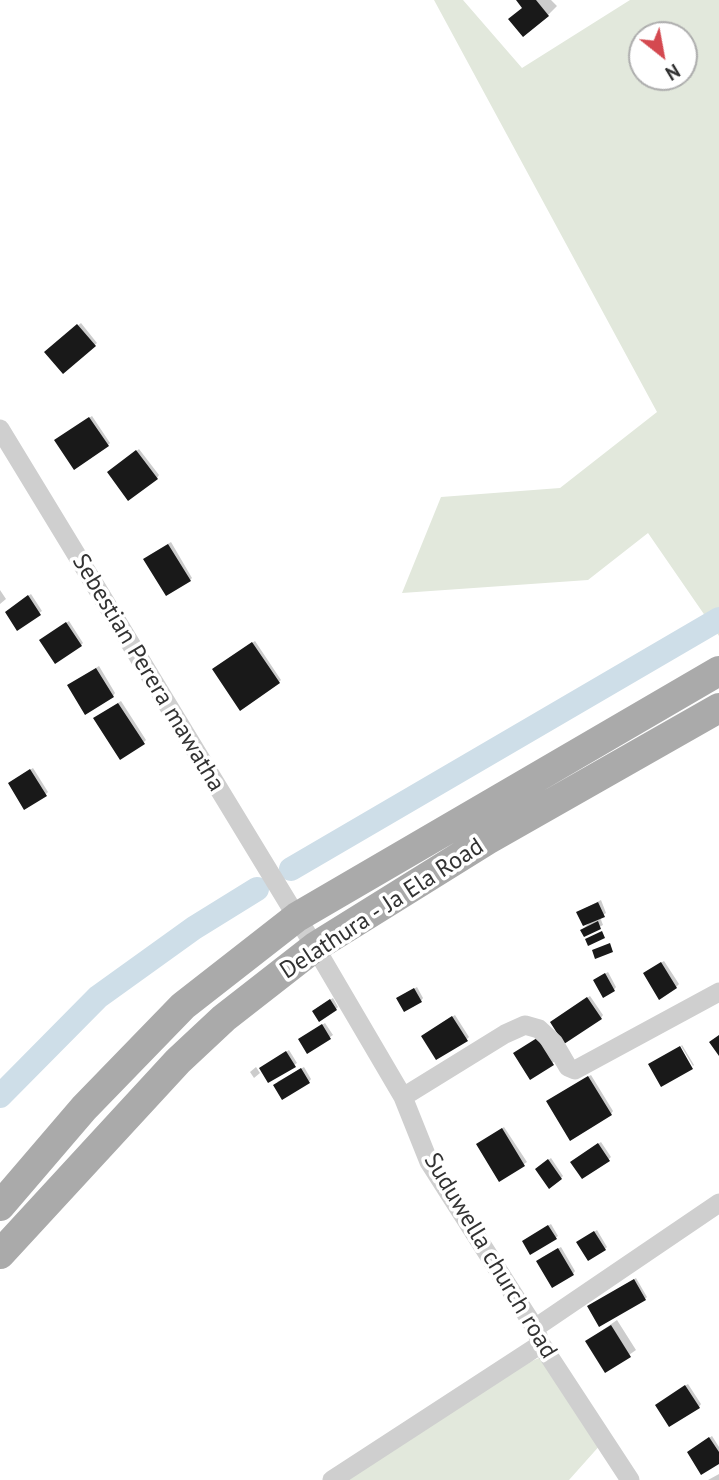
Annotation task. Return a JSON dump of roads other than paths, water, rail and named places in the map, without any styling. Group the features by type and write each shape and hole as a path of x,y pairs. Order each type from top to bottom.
{"main road":[{"name":"Delathura - Ja Ela Road","path":"0,1206 84,1108 183,1006 298,917 719,671"},
{"name":"Delathura - Ja Ela Road","path":"0,1254 178,1061 224,1018 315,947 487,840 719,708"}],"street":[{"name":"Sebestian Perera mawatha","path":"0,429 298,917"},
{"name":"Suduwella church road","path":"298,917 403,1097 429,1162 630,1480"},
{"path":"403,1097 505,1034 525,1025 539,1029 554,1044 568,1067 575,1070 719,992"},
{"path":"332,1480 538,1336 719,1203"}],"waterway":[{"path":"291,869 719,619"},
{"path":"0,1096 98,997 194,928 257,889"}]}
